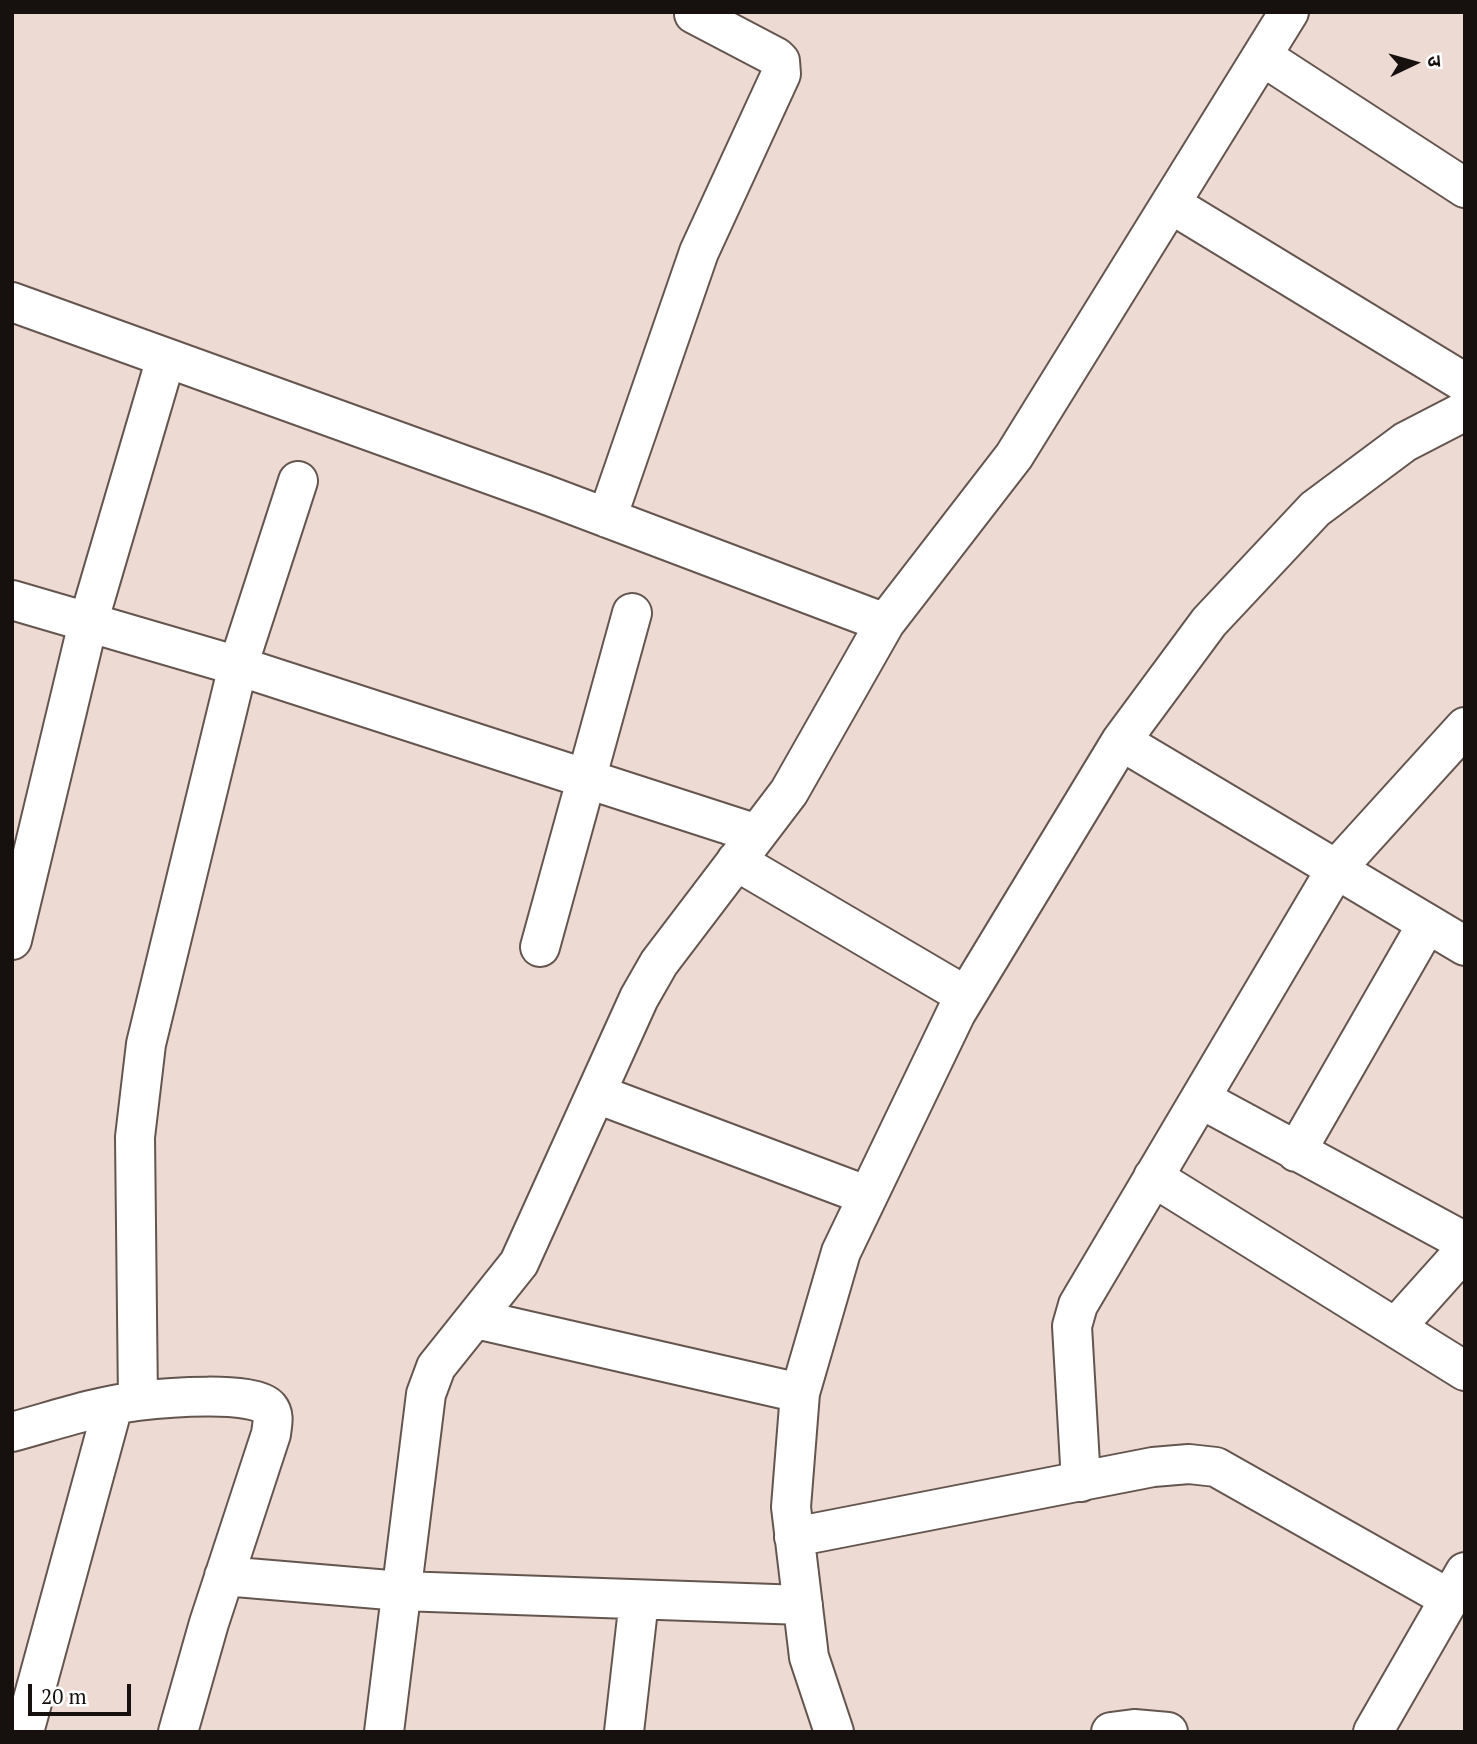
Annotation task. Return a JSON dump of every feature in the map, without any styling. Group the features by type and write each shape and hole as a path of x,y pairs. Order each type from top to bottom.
{"street":[{"path":"384,1732 428,1384 436,1367 519,1263 639,998 659,963 789,792 885,623 1014,456 1289,12"},
{"path":"607,518 699,253 781,74 780,61 776,57 694,14"},
{"path":"1262,56 1465,188"},
{"path":"1171,204 1465,383"},
{"path":"12,302 607,518 885,623"},
{"path":"12,940 88,623 166,358"},
{"path":"834,1732 809,1657 791,1507 800,1393 841,1252 966,996 1121,741 1209,622 1315,509 1405,442 1465,411"},
{"path":"23,1732 125,1403 135,1136 139,1083 146,1044 238,666 298,481"},
{"path":"12,600 238,666 588,777 747,848 966,996"},
{"path":"540,947 632,613"},
{"path":"1081,1482 1073,1315 1336,869 1465,727"},
{"path":"1121,741 1465,946"},
{"path":"1296,1152 1427,924"},
{"path":"597,1094 868,1196"},
{"path":"1201,1099 1465,1242"},
{"path":"1153,1177 1465,1371"},
{"path":"1396,1327 1465,1250"},
{"path":"476,1319 800,1393"},
{"path":"12,1432 125,1403 232,1397 259,1400 270,1409 273,1418 271,1434 224,1576 178,1732"},
{"path":"794,1537 1153,1467 1189,1464 1216,1467 1456,1585 1373,1732"},
{"path":"224,1576 401,1591 803,1605"},
{"path":"624,1732 639,1600"},
{"path":"1111,1732 1134,1729 1168,1732"}]}
